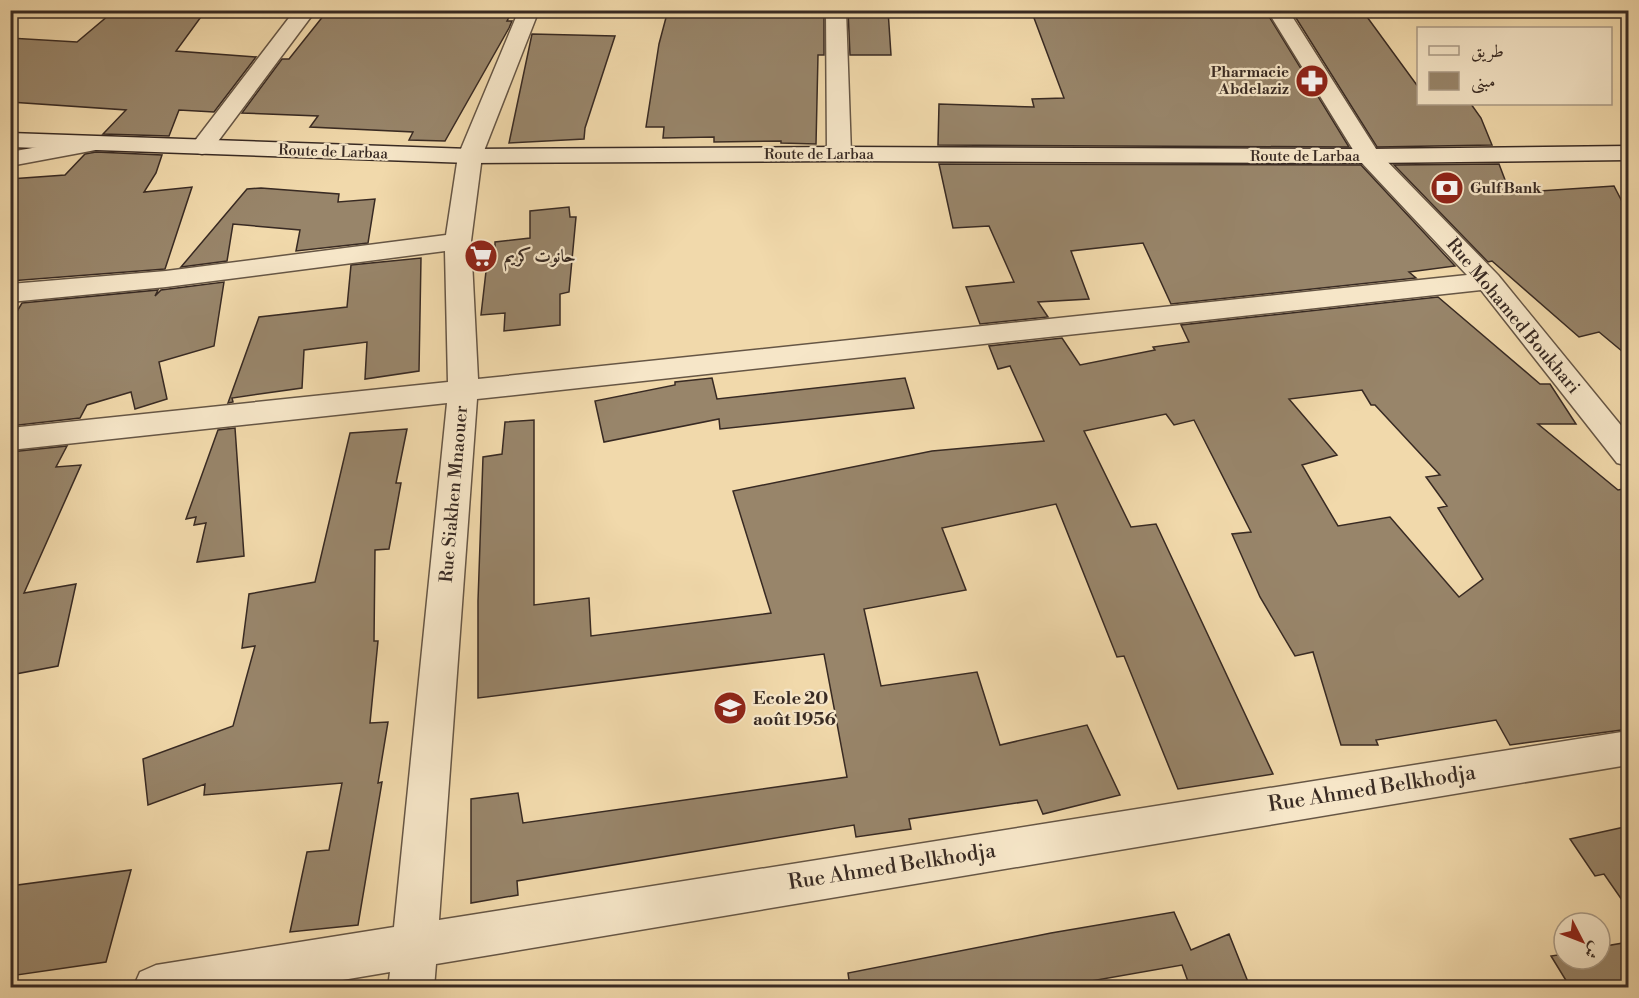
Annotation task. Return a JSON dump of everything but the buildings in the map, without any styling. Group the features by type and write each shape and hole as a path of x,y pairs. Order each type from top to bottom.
{"street":[{"path":"202,147 306,10"},
{"name":"Rue Siakhen Mnaouer","path":"411,987 463,390 458,241 470,156 529,10"},
{"path":"836,10 839,154"},
{"name":"Rue Mohamed Boukhari","path":"1277,10 1369,156 1488,281 1629,455"},
{"name":"Route de Larbaa","path":"10,140 470,156 839,154 1369,156 1629,153"},
{"path":"10,159 93,144"},
{"path":"10,293 166,279 458,241"},
{"path":"10,439 1488,281"},
{"name":"Rue Ahmed Belkhodja","path":"156,987 1629,748"}],"place":[{"name":"Pharmacie Abdelaziz","path":"1312,81"},
{"name":"Gulf Bank","path":"1447,188"},
{"name":"حانوت كريم","path":"481,256"},
{"name":"Ecole 20 août 1956","path":"730,708"}]}
